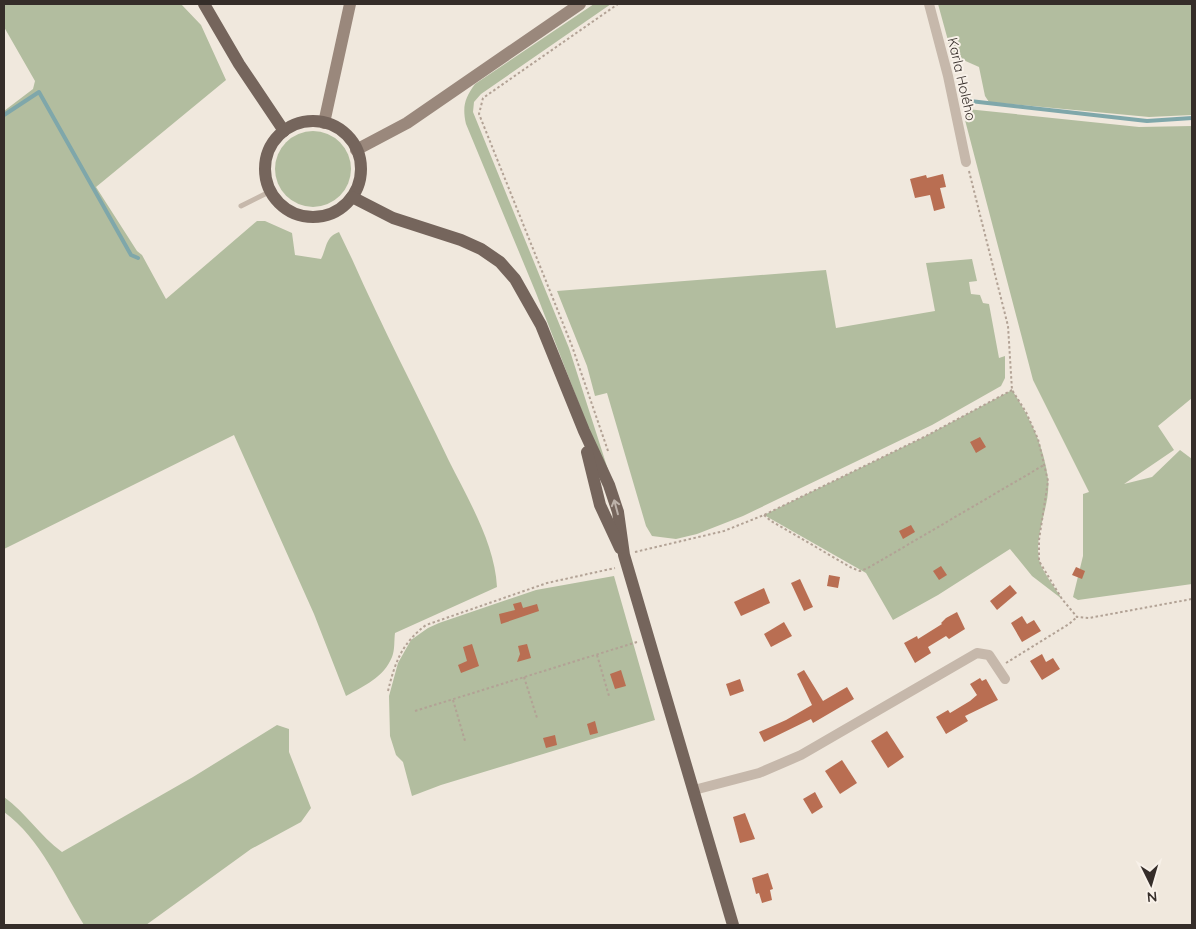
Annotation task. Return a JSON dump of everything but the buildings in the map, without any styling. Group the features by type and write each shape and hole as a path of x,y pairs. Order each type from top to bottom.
{"main road":[{"path":"204,4 244,72 284,132"},
{"path":"324,123 350,4"},
{"path":"356,150 406,123 580,4"},
{"path":"301,123 324,123 343,132 356,150 360,174 352,197 333,212 309,217 296,214 285,208 270,191 265,173 266,159 272,146 284,132 301,123"},
{"path":"352,197 393,218 471,244 491,256 508,270 522,289 541,325 584,431 600,505 625,560 733,925"}],"street":[{"name":"Karla Holého","path":"928,4 948,76 966,162"},
{"path":"694,790 744,778 801,754 971,655 983,653 989,655 1005,679"}],"lane":[{"path":"241,206 270,191"}],"path":[{"path":"609,455 572,346 479,114 483,98 618,4"},
{"path":"966,162 1008,326 1012,390 1026,412 1038,439 1048,481 1039,540 1039,561 1062,599 1077,617 1089,618 1192,599"},
{"path":"388,691 401,653 411,636 426,625 547,583 724,531 764,515 926,436 1012,390"},
{"path":"764,515 771,521 852,568 860,570 868,568 1044,465"},
{"path":"998,667 1069,624 1077,617"},
{"path":"415,711 649,639"},
{"path":"597,655 609,696"},
{"path":"524,677 536,718"},
{"path":"452,700 465,741"}],"green space":[{"path":"4,4 181,4 201,25 226,80 96,187 137,251 142,255 166,299 257,221 265,221 292,233 295,255 321,259 331,237 339,232 387,335 472,506 486,538 495,571 497,587 395,633 393,654 384,670 373,680 346,696 314,614 234,435 4,549 4,111 33,89 35,81 4,27"},
{"path":"594,4 611,4 481,94 474,102 473,112 569,348 611,479 595,445 536,293 466,124 464,112 467,98 475,84"},
{"path":"938,4 1192,4 1192,115 1149,117 989,102 985,96 979,67 952,55"},
{"path":"967,109 1139,127 1192,126 1192,398 1158,426 1174,450 1124,484 1152,477 1180,450 1192,459 1192,584 1078,600 1073,597 1083,556 1083,494 1089,492 1033,380 965,120"},
{"path":"313,131 327,134 340,142 348,155 351,169 348,183 340,196 327,204 313,207 299,204 286,196 278,183 275,169 278,155 286,142 299,134"},
{"path":"972,259 977,281 969,282 971,294 980,295 983,303 989,304 999,358 1005,356 1005,378 1001,386 932,425 743,516 697,534 676,539 652,536 646,526 607,393 595,396 587,366 557,291 826,270 836,328 935,311 926,263"},
{"path":"1012,390 1025,411 1040,444 1046,467 1048,489 1039,539 1039,559 1062,599 1032,576 1010,549 938,595 893,620 866,573 764,515 926,436"},
{"path":"614,576 655,720 441,785 412,796 403,762 396,755 390,736 389,696 398,663 411,640 439,623 536,590"},
{"path":"277,725 289,729 289,752 311,808 301,822 251,849 146,925 84,925 39,849 17,823 4,812 4,797 62,852 193,777"}],"waterway":[{"path":"4,115 39,92 131,255 138,258"},
{"path":"970,101 1147,121 1192,118"}]}
